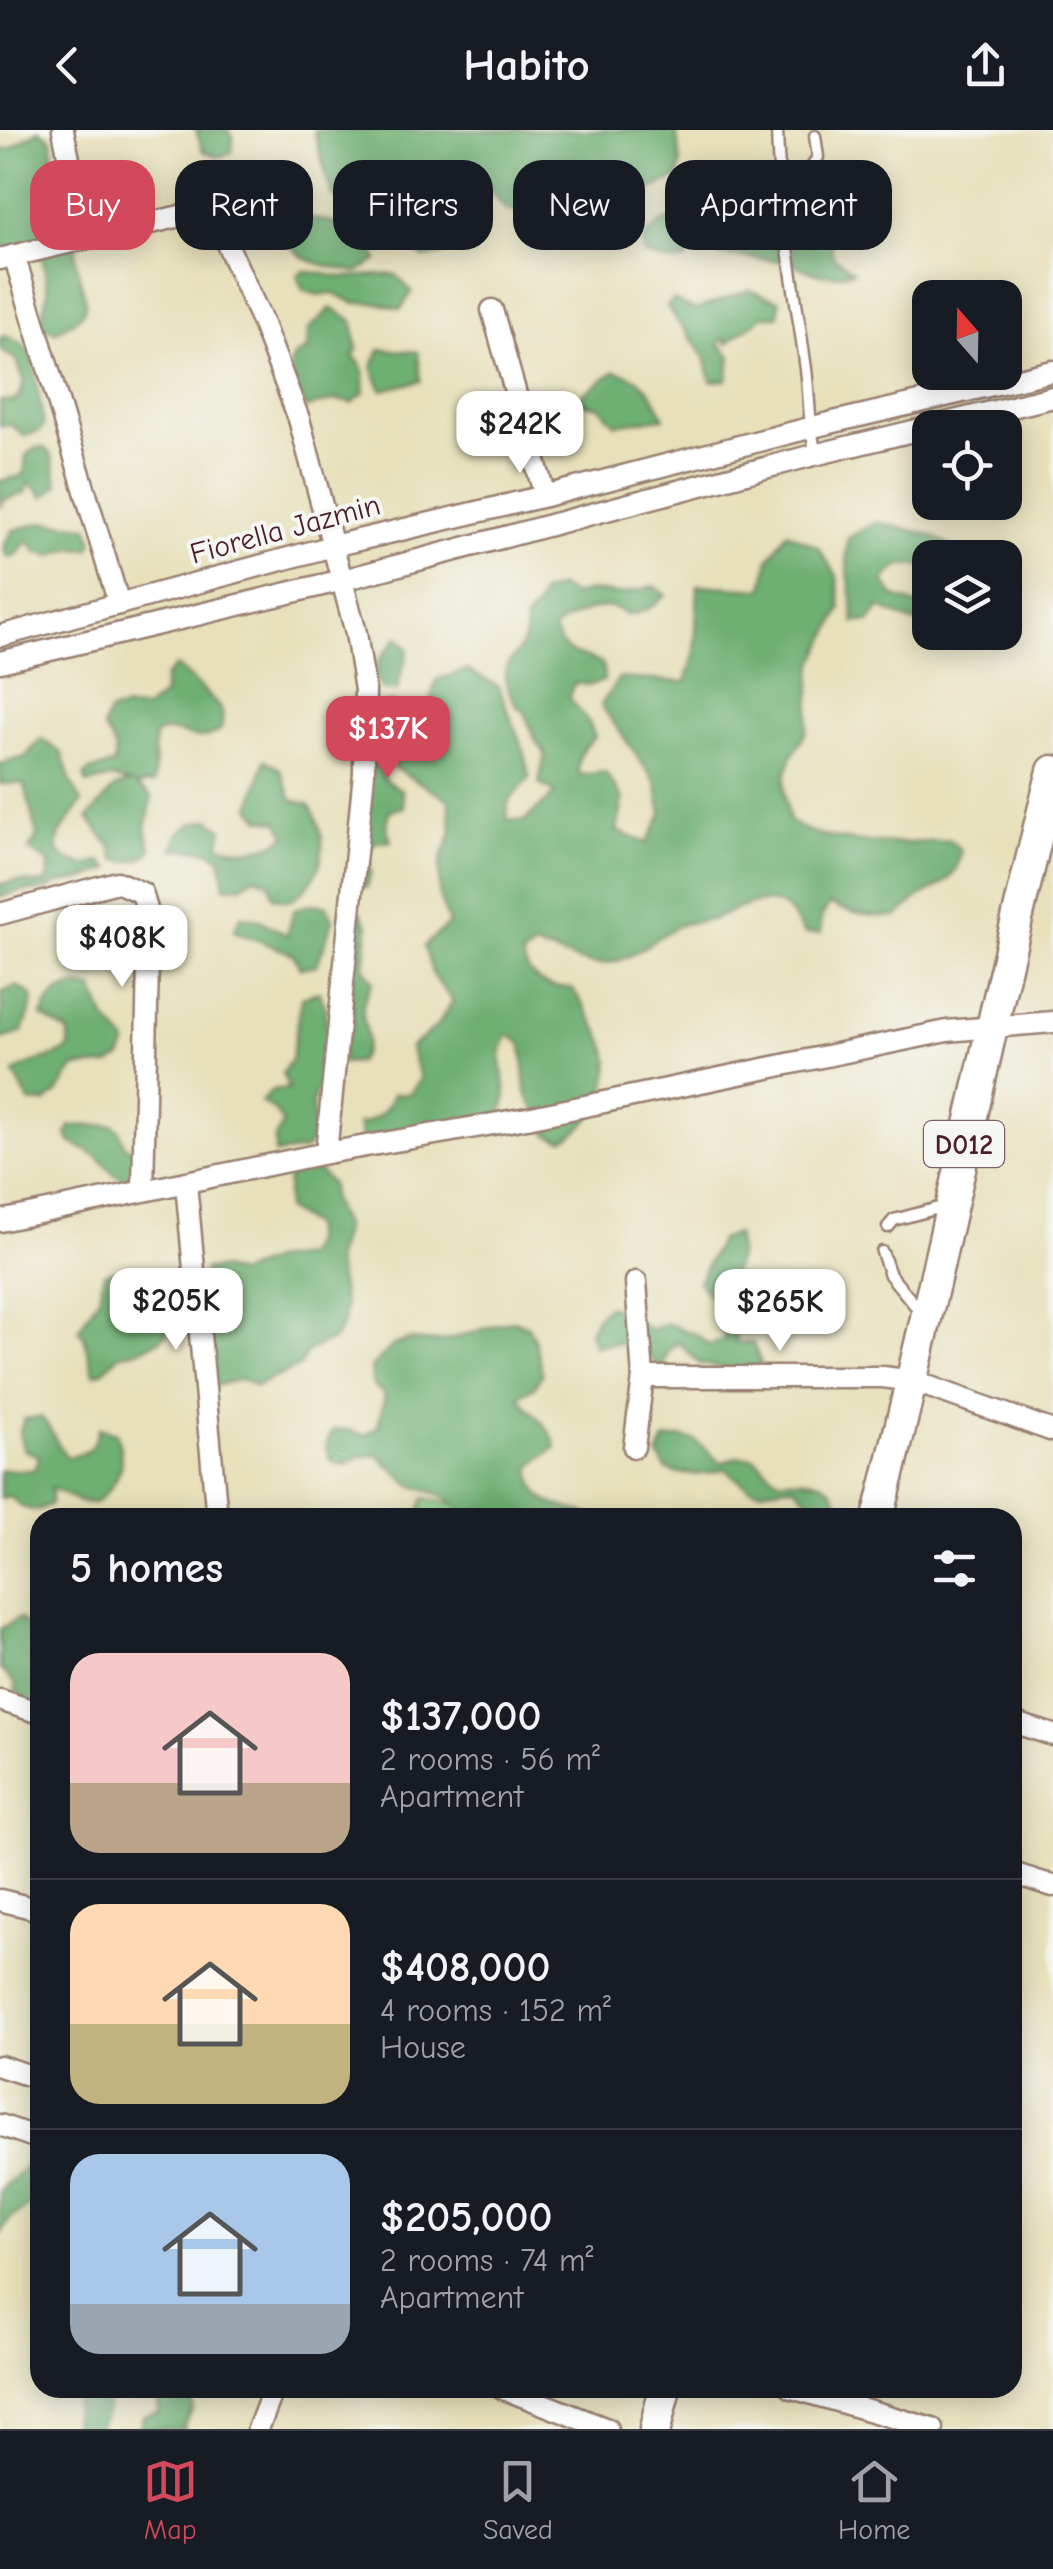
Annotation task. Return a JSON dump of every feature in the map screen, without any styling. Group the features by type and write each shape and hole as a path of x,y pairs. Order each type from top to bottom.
{"main road":[{"name":"D012","path":"880,1508 1053,771"},
{"path":"655,2429 662,2398"}],"street":[{"path":"64,130 70,160"},
{"path":"155,222 192,213 208,217 222,233 300,419 356,633 365,690 364,774 326,1153"},
{"path":"36,250 7,257 120,604"},
{"path":"492,310 545,496"},
{"name":"Fiorella Jazmin","path":"0,636 333,546 1053,371"},
{"name":"Fiorella Jazmin","path":"0,662 343,580 816,454 1053,397"},
{"path":"0,914 117,882 142,893 149,916 144,1190"},
{"path":"0,1221 948,1031 1053,1022"},
{"path":"186,1183 216,1508"},
{"path":"634,1447 643,1377 636,1282"},
{"path":"643,1377 912,1381 1053,1430"},
{"path":"0,1700 30,1710"},
{"path":"1022,1725 1053,1735"},
{"path":"1022,1877 1053,1886"},
{"path":"0,1900 30,1908"},
{"path":"0,2066 30,2076"},
{"path":"0,2125 30,2136"},
{"path":"258,2429 270,2398"},
{"path":"527,2398 606,2429"},
{"path":"826,2398 933,2429"}],"lane":[{"path":"777,130 778,160"},
{"path":"815,136 816,160"},
{"path":"788,250 816,454"},
{"path":"888,1227 894,1220 951,1204"},
{"path":"882,1252 890,1275 926,1320"}],"green space":[{"path":"39,130 52,139 54,160 30,160 30,250 76,250 85,304 79,317 54,332 40,324 48,292 43,260 30,251 0,247 0,149 9,149"},
{"path":"196,130 228,130 233,138 232,154 218,157 203,151"},
{"path":"314,130 676,130 681,160 665,160 665,183 645,190 645,160 513,160 513,211 506,210 493,194 493,160 333,160 331,194"},
{"path":"313,219 333,223 333,250 373,250 378,260 357,272 303,257 295,250 313,250"},
{"path":"665,222 665,250 696,250 689,257 676,262 644,255 645,238"},
{"path":"413,250 444,250 442,254 424,258"},
{"path":"717,250 779,250 781,261 720,255"},
{"path":"792,250 832,250 833,256 853,271 821,274 792,262"},
{"path":"304,271 344,277 395,274 412,292 401,309 378,303 354,303 333,293 318,295 303,290 297,276"},
{"path":"749,290 780,301 778,316 762,316 727,344 724,338 719,344 731,356 727,380 711,381 705,357 667,307 673,300 695,310"},
{"path":"331,308 353,321 357,351 353,356 363,373 364,393 352,403 336,400 306,408 290,368 297,355 307,350 308,330"},
{"path":"5,336 21,343 32,355 44,426 24,436 12,425 0,426 0,401 14,401 20,396 24,380 16,359 0,350 0,338"},
{"path":"380,349 418,352 421,381 382,390 372,368"},
{"path":"615,371 647,387 664,418 615,424 600,407 581,403 582,395"},
{"path":"36,448 45,448 51,454 58,485 44,497 29,482 25,493 4,500 0,508 0,481 24,475 26,455"},
{"path":"45,522 88,526 93,542 89,549 73,548 51,556 36,552 26,542 17,555 10,558 4,552 13,530"},
{"path":"876,522 938,540 912,540 912,565 900,566 884,581 893,596 912,603 912,622 879,608 870,622 854,622 848,538"},
{"path":"787,532 818,547 837,576 841,609 813,666 807,730 786,773 789,821 846,840 950,840 961,851 954,873 898,916 863,914 830,904 821,917 821,933 805,934 786,909 759,902 713,919 681,925 609,963 582,961 535,947 522,956 529,972 547,985 572,988 605,1044 606,1086 585,1124 563,1140 548,1135 526,1092 522,1044 509,1035 501,1056 506,1101 495,1125 421,1142 407,1151 391,1152 362,1140 358,1125 380,1114 393,1094 409,1094 421,1079 410,1048 436,1027 453,1001 433,976 424,946 449,924 439,896 440,863 452,832 449,800 393,767 428,709 436,680 467,670 498,686 530,778 508,802 507,820 524,821 556,793 539,784 545,753 506,682 505,670 520,649 525,620 542,593 559,587 573,595 590,591 622,594 654,586 666,595 638,613 601,608 586,611 554,629 567,649 603,664 604,681 574,683 569,697 595,737 581,754 579,775 605,772 623,799 617,831 647,843 662,814 656,783 601,705 619,678 686,682 695,651 698,585 763,589 769,559"},
{"path":"398,637 408,649 398,690 382,690 375,676 379,660"},
{"path":"175,666 220,708 221,729 204,737 171,732 155,735 154,783 136,785 152,797 146,828 151,851 134,861 115,859 112,848 88,818 115,787 130,783 111,778 88,784 84,777 89,771 113,765 115,760 115,750 103,728 109,712 145,709 164,694 164,678"},
{"path":"393,702 402,731 380,753 377,768 386,781 402,790 404,807 389,811 386,826 391,841 375,842 366,855 371,871 367,887 352,885 366,717 377,705"},
{"path":"41,739 62,753 82,802 61,834 61,855 79,864 102,862 110,869 81,880 58,883 44,891 21,891 0,897 0,884 42,884 49,878 49,863 29,850 37,836 26,789 22,783 0,784 0,764 25,757"},
{"path":"265,760 280,769 292,800 309,804 320,831 321,858 317,870 311,882 289,901 273,897 269,882 254,877 241,886 225,887 220,857 206,850 174,849 178,834 209,819 223,829 219,845 228,847 264,847 286,835 278,821 261,819 251,807"},
{"path":"310,904 327,906 333,920 317,965 300,968 293,954 234,931 241,916 258,919 287,935 294,910"},
{"path":"361,912 368,926 364,968 373,982 363,1007 367,1041 358,1062 342,1063 344,913"},
{"path":"17,986 31,994 33,1002 23,1032 0,1040 2,992"},
{"path":"76,986 93,988 105,1018 127,1043 121,1058 108,1065 75,1067 45,1103 29,1102 14,1073 69,1048 69,1033 42,1016 54,996"},
{"path":"319,992 325,1007 328,1040 324,1073 312,1103 315,1136 305,1150 275,1154 275,1138 283,1124 275,1111 261,1102 272,1090 289,1088 282,1073 291,1060 302,997"},
{"path":"113,1125 124,1145 138,1153 137,1177 121,1178 114,1174 98,1157 70,1142 67,1134 70,1126"},
{"path":"302,1170 319,1171 331,1184 332,1200 344,1228 335,1259 345,1307 343,1323 335,1338 307,1352 300,1366 256,1386 241,1379 212,1387 202,1335 229,1317 229,1301 203,1286 205,1269 239,1274 271,1260 304,1256 312,1242 312,1226 286,1209 288,1177"},
{"path":"736,1234 738,1257 731,1283 736,1342 753,1343 762,1367 748,1373 700,1364 678,1342 667,1354 663,1369 632,1346 594,1346 589,1332 596,1317 608,1306 651,1330 666,1323 697,1335 709,1345 725,1339 720,1307 698,1282 720,1239"},
{"path":"112,1271 162,1286 170,1301 171,1324 160,1340 119,1355 102,1372 94,1374 84,1336 78,1330 99,1297 104,1273"},
{"path":"513,1320 528,1326 542,1374 534,1387 519,1396 550,1432 556,1447 531,1466 533,1480 543,1498 566,1508 459,1508 442,1495 412,1486 377,1455 361,1456 347,1464 331,1461 326,1445 333,1430 350,1430 365,1436 378,1426 385,1395 373,1385 371,1368 393,1345 409,1340 441,1342"},
{"path":"41,1417 67,1457 89,1449 99,1428 116,1433 121,1463 111,1488 95,1503 80,1502 51,1488 51,1504 30,1509 21,1507 10,1496 0,1498 0,1470 34,1470 39,1456 24,1450 19,1434 24,1419"},
{"path":"681,1437 696,1441 721,1463 753,1457 778,1479 818,1481 832,1490 840,1508 817,1508 795,1486 752,1489 726,1469 696,1474 666,1469 658,1455 665,1440"},
{"path":"424,1498 470,1508 422,1508"},
{"path":"19,1618 30,1628 30,1703 0,1669 0,1629"},
{"path":"27,2165 30,2169 30,2206 12,2217 0,2234 0,2190"},
{"path":"75,2398 106,2398 107,2409 97,2429 73,2429"},
{"path":"157,2398 191,2398 193,2410 184,2429 139,2429 143,2416 159,2412"}]}
